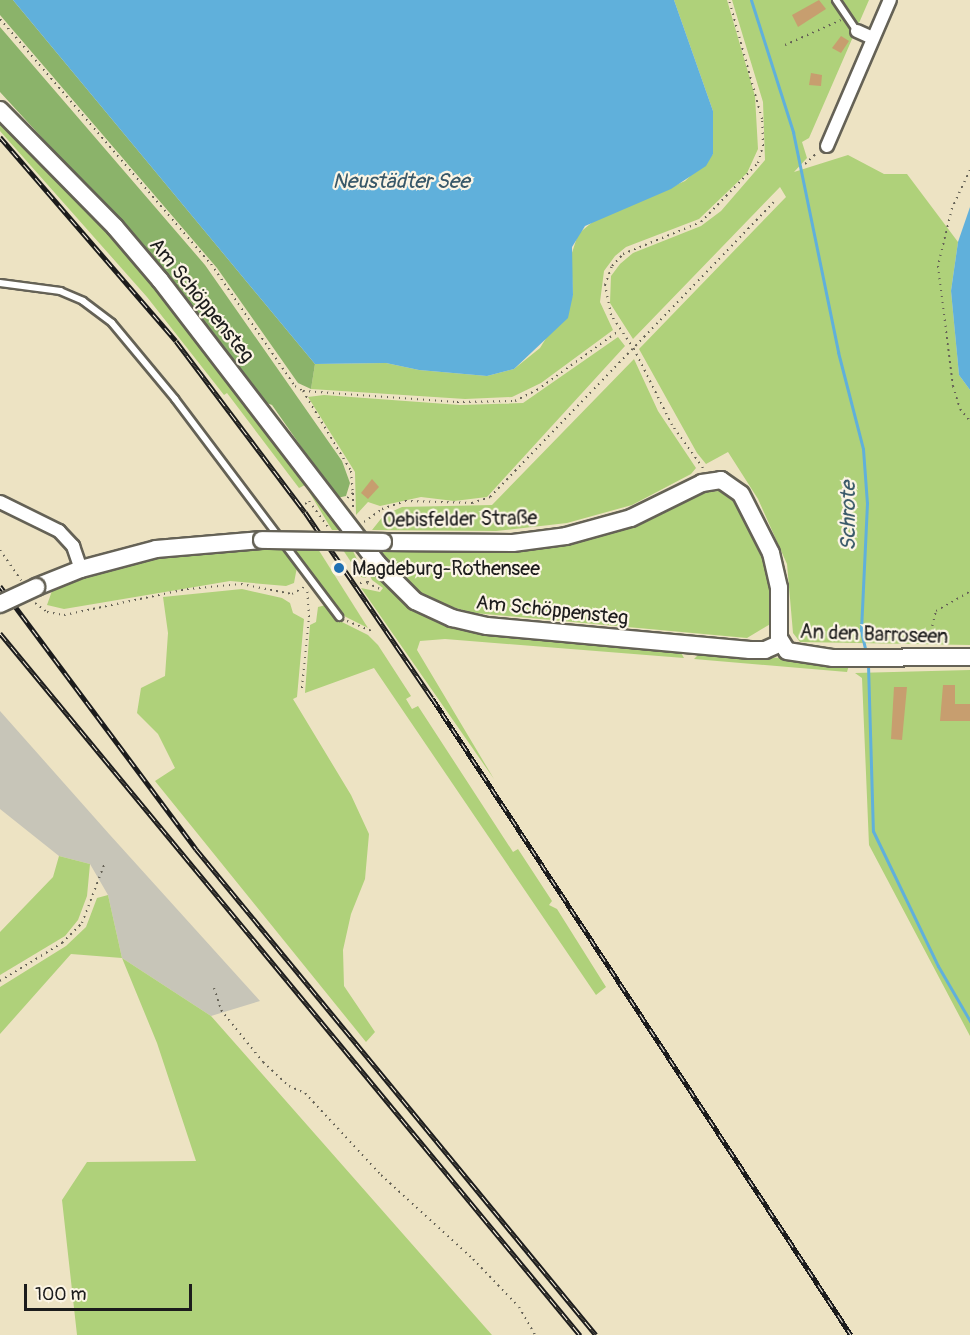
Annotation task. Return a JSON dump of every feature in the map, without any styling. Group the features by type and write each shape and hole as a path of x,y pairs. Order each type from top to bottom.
{"street":[{"path":"827,146 890,0"},
{"path":"857,31 873,38"},
{"name":"Am Schöppensteg","path":"0,110 115,227 160,279 354,531 407,595 431,610 459,621 750,650 765,650 781,643"},
{"name":"Oebisfelder Straße","path":"0,604 81,569 175,546 262,540 513,543 566,536 631,518 702,483 721,480 741,494 771,553 778,588 781,643"},
{"path":"0,502 59,531 73,546 81,569"},
{"name":"An den Barroseen","path":"781,643 795,654 859,658 970,657"}],"lane":[{"path":"836,0 857,31"},
{"path":"0,283 60,291 112,323 175,399 339,617"}],"path":[{"path":"703,469 672,425 634,349 610,315 606,292 614,263 634,248 701,222 746,180 761,156 764,138 759,105 729,0"},
{"path":"785,45 846,17"},
{"path":"0,19 211,264 295,386 303,391 351,471 353,493 336,506"},
{"path":"805,164 827,146"},
{"path":"970,170 952,208 938,266 953,386 960,409 970,421"},
{"path":"354,531 394,503 415,500 472,503 490,497 774,202"},
{"path":"303,391 457,402 514,401 537,390 620,330"},
{"path":"305,504 309,501 333,534"},
{"path":"0,550 31,591 42,610 64,615 205,587 241,584 292,594 306,587"},
{"path":"302,688 309,617 304,572"},
{"path":"367,583 380,589"},
{"path":"931,632 936,612 970,591"},
{"path":"339,617 372,631"},
{"path":"0,981 62,943 82,923 104,865"},
{"path":"214,988 221,1010 263,1062 289,1086 305,1093 381,1175 473,1259 519,1307 535,1335"}],"shaded area":[{"path":"0,711 260,1001 211,1016 122,958 108,895 90,864 59,856 0,809"}],"green space":[{"path":"0,0 13,0 315,364 311,389 298,383 217,268 0,15"},
{"path":"674,0 727,0 755,96 758,149 747,173 699,219 626,247 615,256 604,271 600,302 613,330 541,383 512,397 465,399 311,389 315,364 386,363 419,370 487,376 514,369 540,348 573,295 571,256 578,234 595,220 685,181 713,154 713,111"},
{"path":"732,0 869,0 809,138 802,142 807,158 794,172 848,155 884,174 907,174 958,242 951,291 959,375 970,390 970,645 800,642 793,633 787,564 758,499 728,452 706,464 697,453 639,349 786,197 780,187 633,339 610,303 611,276 620,264 633,253 701,226 721,211 765,160 763,102"},
{"path":"0,27 205,265 342,461 350,483 346,496 337,498 272,405 264,402 125,228 0,92"},
{"path":"0,119 51,176 100,220 159,288 349,530 332,530 305,485 299,488 227,393 224,395 147,297 0,131"},
{"path":"618,337 625,346 487,497 454,501 421,497 380,506 368,502 356,515 355,472 308,397 324,395 460,405 523,403"},
{"path":"634,359 658,411 696,468 691,474 632,505 567,523 496,531 372,530 384,515 402,507 492,505"},
{"path":"719,491 741,507 764,553 771,583 772,623 747,638 474,613 433,602 408,583 380,551 485,550 571,542 639,523 706,492"},
{"path":"249,548 285,549 297,567 294,583 286,586 230,581 64,609 47,605 53,588 88,574 152,557"},
{"path":"294,549 318,549 368,628 342,615"},
{"path":"343,550 353,551 366,578 361,577"},
{"path":"358,551 411,606 456,628 679,649 684,658 445,639 420,641 417,650 494,779 361,588 380,592 383,588 372,580"},
{"path":"242,589 282,598 290,603 293,613 304,619 297,697 293,699 351,795 369,834 365,879 351,914 343,950 344,986 375,1032 366,1042 155,781 175,768 158,734 137,713 141,688 165,676 168,633 163,597"},
{"path":"326,605 338,620 368,635 378,645 411,696 406,699 412,709 418,706 513,852 518,849 552,901 549,905 557,909 606,987 596,995 374,668 305,693 310,625 316,622 318,607"},
{"path":"702,651 849,665 847,672 694,659"},
{"path":"970,670 970,1036 869,845 862,678 855,673"},
{"path":"59,856 90,864 87,896 78,920 65,936 0,975 0,932 53,877"},
{"path":"108,895 122,958 71,954 0,1034 0,987 66,946 86,927 97,898"},
{"path":"122,958 211,1016 492,1335 77,1335 62,1200 87,1162 196,1161 157,1043"}],"water":[{"name":"Neustädter See","path":"13,0 674,0 713,111 713,154 706,166 671,189 585,226 572,247 573,295 568,318 514,369 487,376 419,370 386,363 315,364"},
{"path":"970,207 970,390 959,375 951,291 958,242"}],"building":[{"path":"819,0 826,9 798,27 792,15"},
{"path":"841,36 849,41 841,53 832,48"},
{"path":"811,73 822,75 821,86 809,85"},
{"path":"372,479 379,487 368,499 361,493"},
{"path":"943,685 955,685 955,704 970,704 970,721 940,721"},
{"path":"894,687 907,687 902,740 891,739"}],"waterway":[{"name":"Schrote","path":"751,0 793,132 838,352 863,449 867,503 861,631 866,652"},
{"name":"Schrote","path":"868,665 873,831 938,966 970,1021"}],"railway":[{"path":"0,137 176,341 305,512 432,698 851,1335"},
{"path":"0,586 196,849 596,1335"},
{"path":"0,633 580,1335"}],"place":[{"name":"Magdeburg-Rothensee","path":"339,568"}]}
